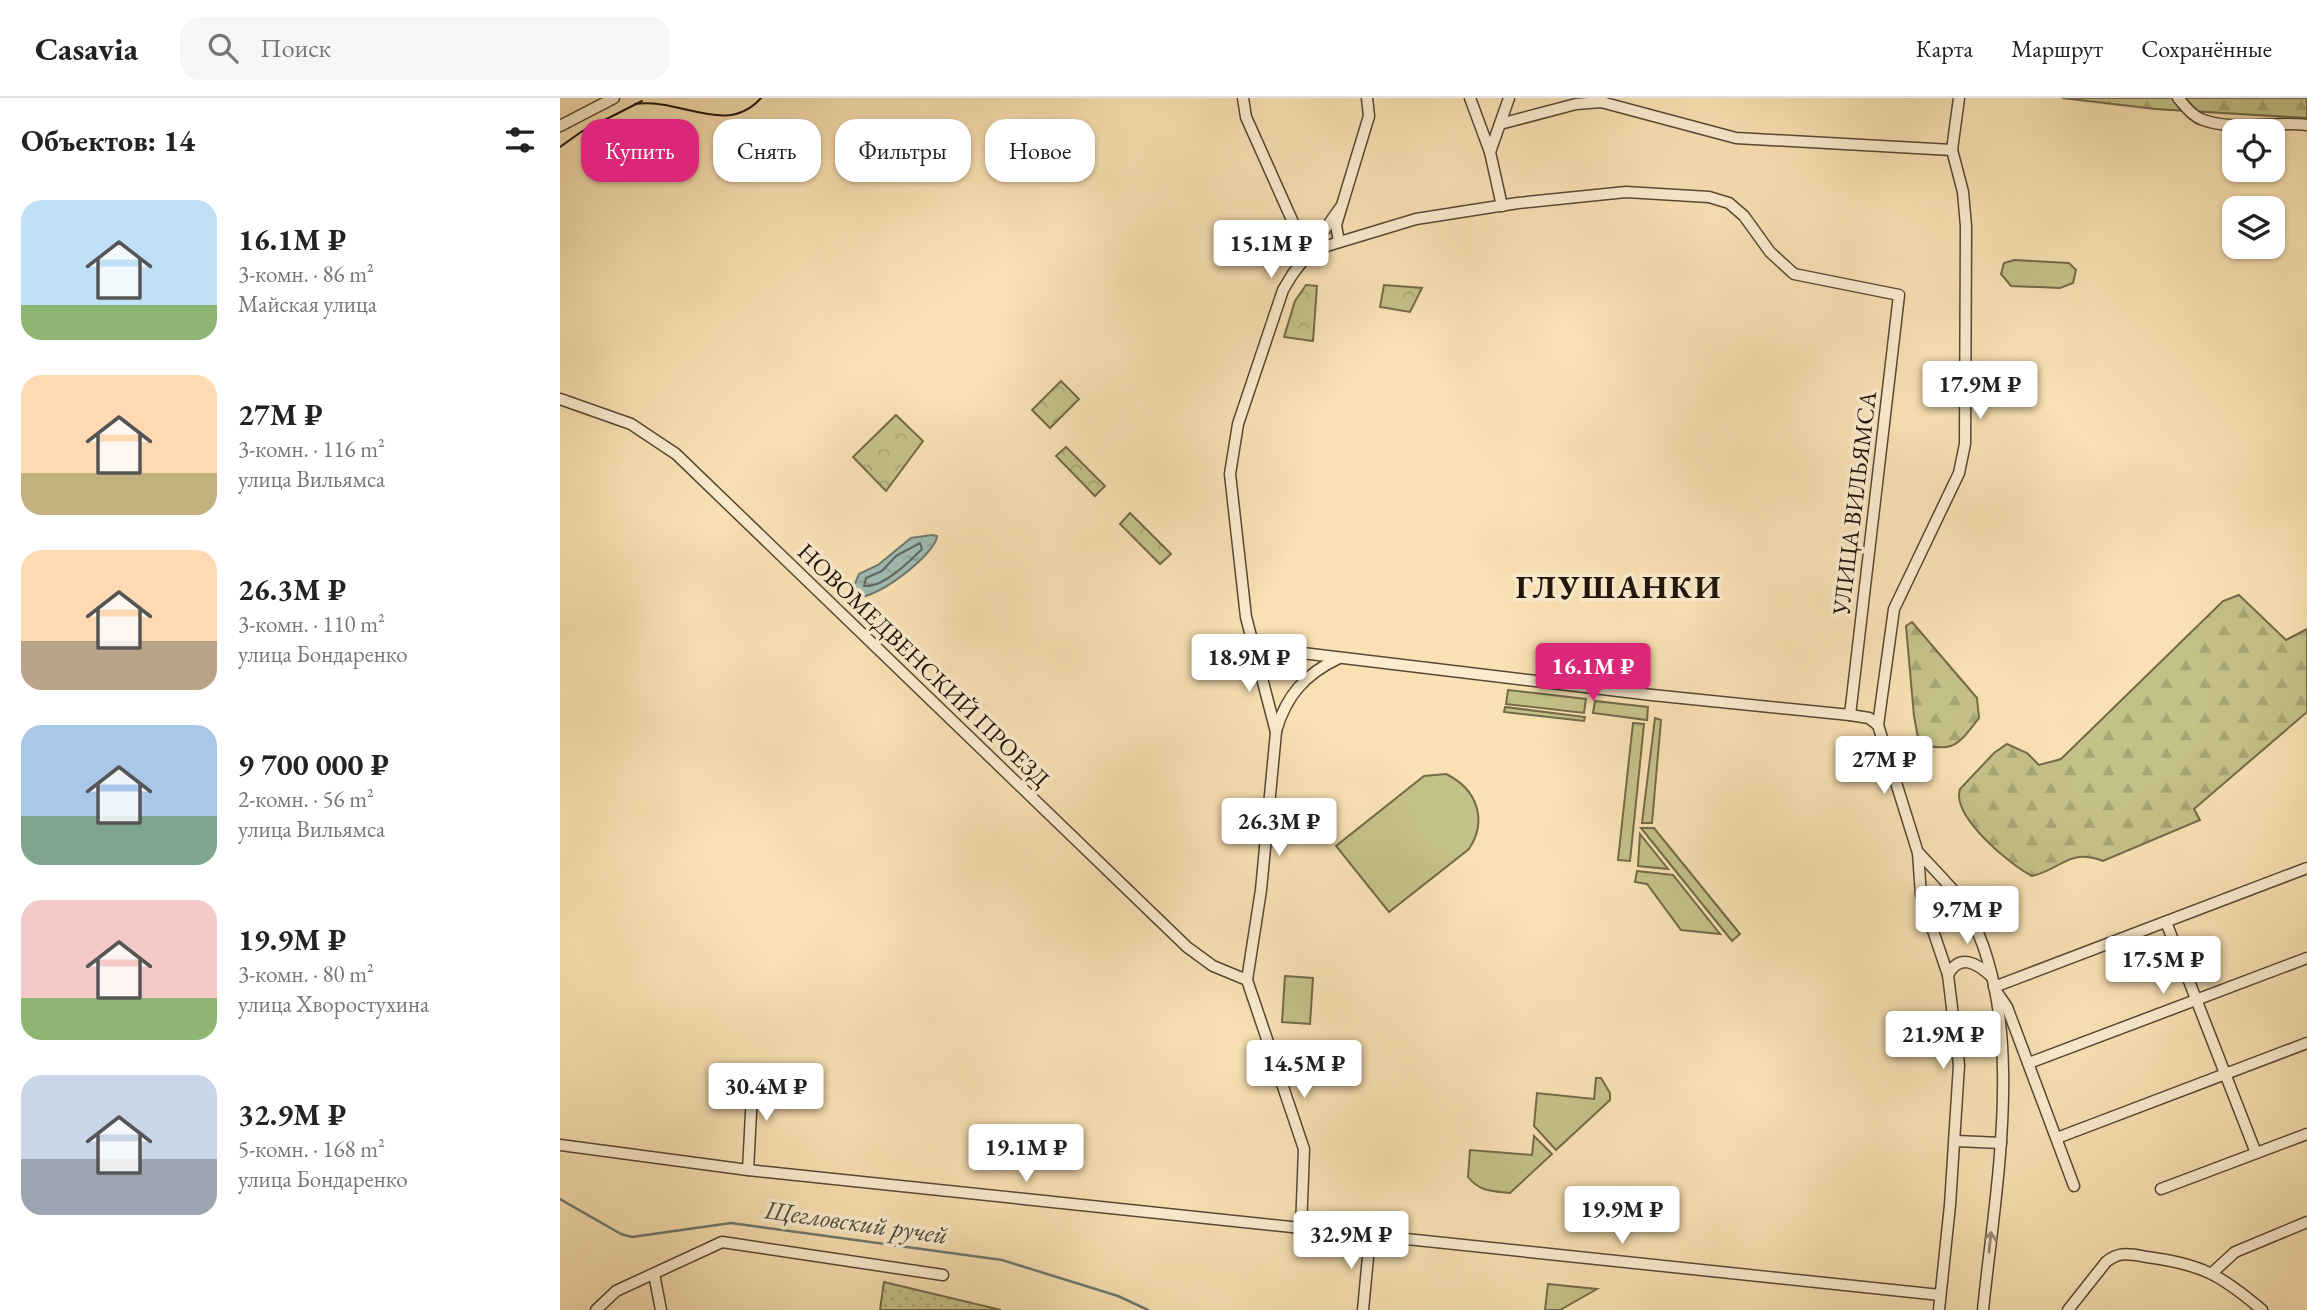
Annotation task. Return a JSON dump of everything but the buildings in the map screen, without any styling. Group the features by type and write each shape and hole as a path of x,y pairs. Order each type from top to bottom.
{"street":[{"path":"560,126 614,98"},
{"path":"1243,98 1246,117 1300,237 1304,259"},
{"path":"1339,242 1336,225 1369,116 1367,98"},
{"path":"1304,259 1320,248 1416,219 1502,206 1490,152 1470,98"},
{"path":"1490,152 1509,98"},
{"path":"1938,1310 1956,1140 1959,1065 1948,975 1921,895 1922,879 1918,853 1878,725 1894,609 1959,473 1965,444 1966,226 1964,192 1952,150 1959,98"},
{"path":"2178,98 2189,111 2203,120 2307,125"},
{"path":"1500,124 1576,104 1601,102 1736,138 1952,150"},
{"name":"УЛИЦА ВИЛЬЯМСА","path":"1502,206 1626,192 1709,197 1729,203 1744,216 1770,252 1794,274 1899,295 1850,715"},
{"path":"1276,732 1252,648 1234,522 1231,451 1283,290 1340,208"},
{"name":"НОВОМЕДВЕНСКИЙ ПРОЕЗД","path":"560,399 631,424 676,454 1187,947 1213,966 1247,980"},
{"path":"1252,648 1652,695 1850,715 1869,718 1878,725"},
{"path":"1301,1229 1304,1149 1247,980 1261,890 1276,732 1283,709 1297,688 1315,671 1340,658"},
{"path":"1918,853 1968,912 1993,982 2007,1007 2029,1063 2074,1186"},
{"path":"1993,982 2166,922 2307,867"},
{"path":"1922,879 1943,880"},
{"path":"2166,922 2256,1153"},
{"path":"2029,1063 2307,958"},
{"path":"1948,975 1956,964 1974,962 1993,982 2003,1069 2001,1143 1983,1310"},
{"path":"2057,1138 2307,1043"},
{"path":"748,1170 753,1075"},
{"path":"2161,1189 2307,1134"},
{"path":"1956,1140 2001,1143"},
{"path":"560,1145 748,1170 1940,1295"},
{"path":"2212,1273 2235,1252 2307,1222"},
{"path":"1363,1310 1370,1236"},
{"path":"596,1310 616,1292 722,1242 943,1275"},
{"path":"2068,1310 2113,1256 2126,1254 2175,1260 2212,1273 2262,1310"},
{"path":"653,1273 661,1310"}],"green space":[{"path":"2062,98 2307,98 2307,118 2155,109"},
{"path":"2014,260 2069,263 2076,270 2073,283 2060,288 2011,286 2001,274 2004,263"},
{"path":"1306,285 1317,286 1313,341 1284,337 1295,301"},
{"path":"1384,285 1422,288 1410,312 1380,307"},
{"path":"1061,381 1079,399 1050,428 1032,410"},
{"path":"896,415 923,441 886,491 853,457"},
{"path":"1066,447 1105,486 1095,496 1056,456"},
{"path":"1130,513 1171,554 1160,564 1120,524"},
{"path":"2239,595 2286,640 2307,629 2307,712 2194,809 2200,820 2103,861 2073,858 2032,876 1997,851 1973,825 1960,800 1960,789 1994,753 2007,744 2027,753 2039,765 2061,759 2223,601"},
{"path":"1912,622 1977,698 1979,718 1966,735 1948,747 1919,744 1906,626"},
{"path":"1508,690 1586,699 1584,713 1506,704"},
{"path":"1595,701 1648,707 1647,720 1593,713"},
{"path":"1505,707 1585,717 1584,721 1504,712"},
{"path":"1655,718 1661,720 1652,823 1642,823"},
{"path":"1633,723 1644,724 1630,861 1618,860"},
{"path":"1446,774 1457,780 1472,797 1478,816 1475,838 1469,849 1389,912 1336,846 1424,776"},
{"path":"1641,828 1654,828 1740,934 1732,941"},
{"path":"1640,834 1668,869 1638,866"},
{"path":"1637,871 1673,875 1720,934 1681,930 1647,884 1635,882"},
{"path":"1285,976 1313,978 1310,1024 1282,1022"},
{"path":"1596,1078 1601,1078 1610,1093 1610,1100 1556,1150 1534,1126 1537,1093 1594,1099"},
{"path":"1534,1136 1552,1154 1510,1193 1482,1188 1468,1177 1470,1150 1532,1155"},
{"path":"884,1282 1001,1310 880,1310"},
{"path":"1548,1284 1597,1289 1560,1310 1545,1310"}],"water":[{"path":"937,536 934,544 915,565 888,586 874,593 856,596 855,584 859,574 878,565 911,538"}],"waterway":[{"name":"Щегловский ручей","path":"560,1199 621,1234 632,1237 731,1223 1002,1260 1118,1296 1148,1310"}],"tram line":[{"path":"635,104 733,115 748,109 761,98"},
{"path":"560,147 581,132 642,101"}],"district":[{"name":"ГЛУШАНКИ","path":"1619,587"}]}
